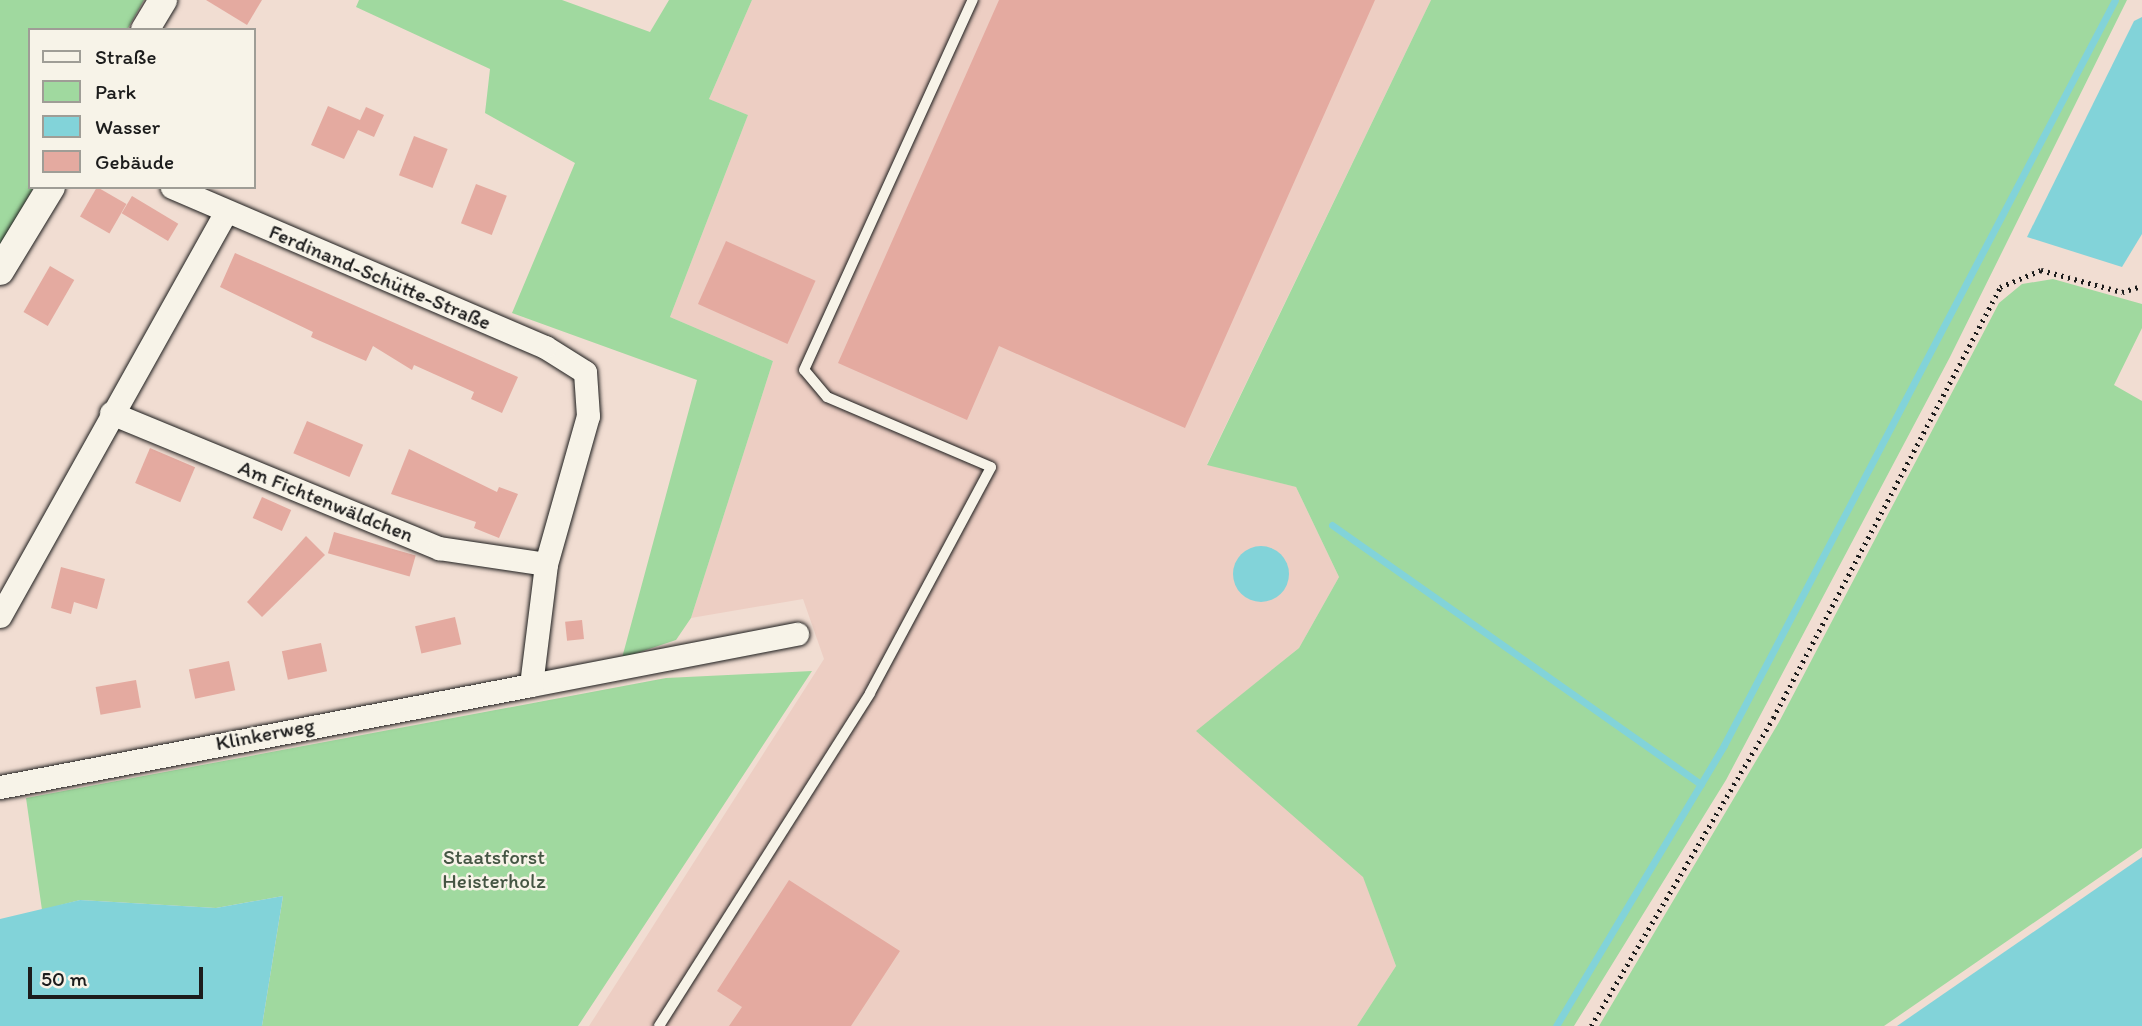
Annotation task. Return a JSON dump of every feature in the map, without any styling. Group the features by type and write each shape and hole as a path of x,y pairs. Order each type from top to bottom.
{"street":[{"path":"146,28 163,0"},
{"path":"0,271 50,189"},
{"name":"Ferdinand-Schütte-Straße","path":"176,189 545,347 585,372 588,416 547,564"},
{"path":"0,616 111,413 226,212"},
{"name":"Am Fichtenwäldchen","path":"111,413 439,548 547,564"},
{"path":"531,685 547,564"},
{"name":"Klinkerweg","path":"0,788 797,634"}],"lane":[{"path":"659,1026 870,693 992,467 827,397 804,370 973,0"}],"path":[{"path":"1591,1026 1773,718 2000,287 2041,270 2122,292 2142,286"}],"shaded area":[{"path":"752,0 1431,0 1207,464 1296,487 1339,577 1299,648 1197,731 1363,876 1396,966 1357,1026 589,1026 824,659 803,599 691,618 773,361 670,317 748,115 709,99"}],"green space":[{"path":"0,0 144,0 128,28 28,28 28,189 33,189 0,245"},
{"path":"359,0 562,0 650,32 669,0 752,0 709,99 748,115 670,317 773,361 691,618 676,640 622,658 697,380 512,313 575,163 485,113 490,69 356,7"},
{"path":"1431,0 2127,0 1950,357 1726,780 1574,1026 1357,1026 1396,966 1363,877 1196,731 1299,648 1339,577 1296,487 1207,465"},
{"path":"2053,279 2142,304 2142,328 2114,385 2142,401 2142,848 1884,1026 1599,1026 1779,722 1999,303 2022,284"},
{"name":"Staatsforst Heisterholz","path":"812,671 578,1026 262,1026 283,896 216,908 80,900 42,910 26,798 666,678"}],"water":[{"path":"2142,17 2142,234 2122,267 2027,237 2134,21"},
{"path":"1255,546 1267,546 1277,550 1285,558 1289,574 1285,590 1277,598 1267,602 1255,602 1245,598 1237,590 1233,580 1233,568 1237,558 1245,550"},
{"path":"2142,857 2142,1026 1897,1026"},
{"path":"283,896 262,1026 0,1026 0,919 80,900 216,908"}],"building":[{"path":"206,0 262,0 247,25"},
{"path":"999,0 1375,0 1185,428 999,346 967,420 838,363"},
{"path":"328,106 360,120 366,107 384,115 374,137 358,130 344,159 311,145"},
{"path":"414,136 448,149 433,188 399,175"},
{"path":"476,184 507,196 492,235 461,223"},
{"path":"96,189 126,204 109,233 80,216"},
{"path":"132,196 178,224 168,241 122,213"},
{"path":"726,241 816,281 787,344 698,304"},
{"path":"235,253 518,377 502,413 471,399 474,392 414,365 412,370 373,346 366,361 311,337 313,332 220,287"},
{"path":"50,266 74,280 48,326 24,312"},
{"path":"307,421 363,445 349,477 293,453"},
{"path":"150,448 195,467 180,502 135,483"},
{"path":"409,449 497,492 499,487 518,494 499,538 474,528 476,522 391,494"},
{"path":"262,497 291,510 282,531 253,518"},
{"path":"334,532 416,555 410,577 328,553"},
{"path":"306,536 325,555 262,617 247,602"},
{"path":"61,567 105,579 97,609 74,602 71,614 51,608"},
{"path":"455,617 461,644 421,654 415,626"},
{"path":"582,620 584,639 567,641 565,622"},
{"path":"321,643 327,671 288,680 282,651"},
{"path":"229,661 235,690 195,699 189,670"},
{"path":"136,680 141,708 100,715 96,687"},
{"path":"789,880 900,951 851,1026 729,1026 742,1007 717,991"}],"waterway":[{"path":"1556,1026 1724,745 2115,0"},
{"path":"1332,525 1701,784"}]}
